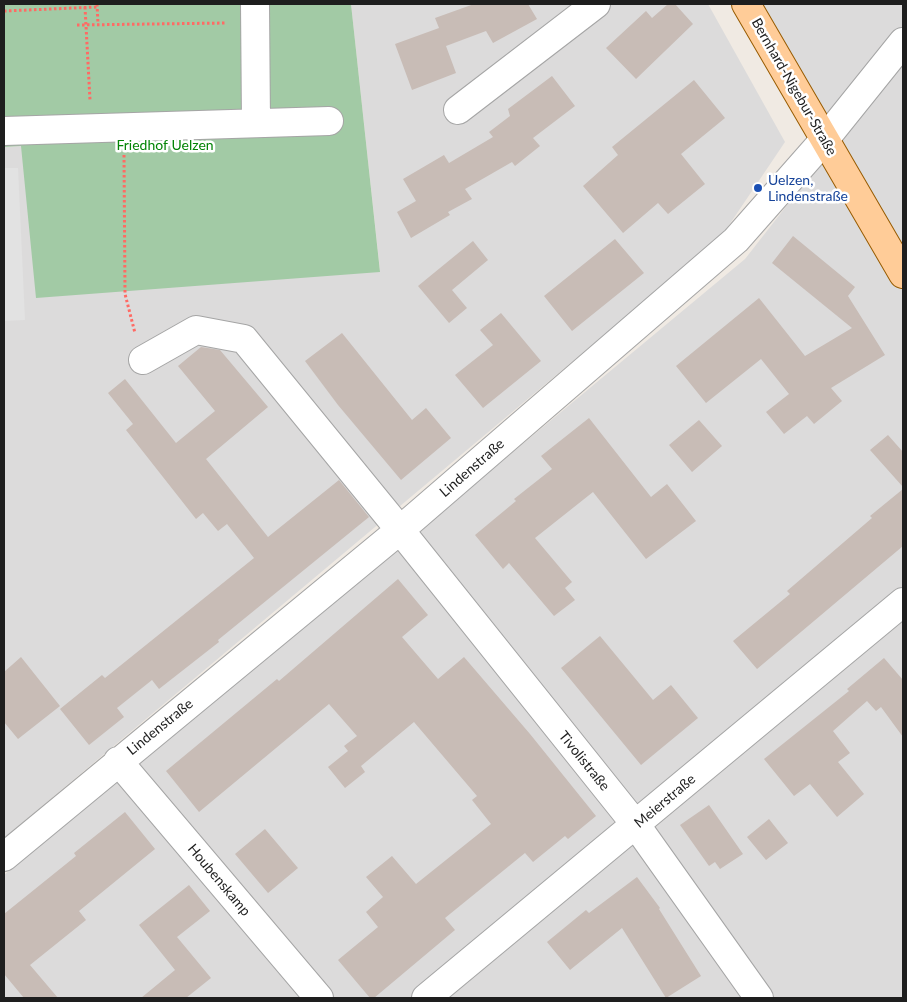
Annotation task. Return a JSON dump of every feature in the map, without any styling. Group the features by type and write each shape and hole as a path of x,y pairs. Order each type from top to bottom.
{"main road":[{"name":"Bernhard-Nigebur-Straße","path":"746,4 903,274"}],"street":[{"path":"458,110 596,4"},
{"path":"255,13 256,123"},
{"name":"Lindenstraße","path":"4,857 400,530 736,240 825,139 903,42"},
{"path":"4,131 329,121"},
{"name":"Tivolistraße","path":"143,360 196,330 244,339 400,530 636,825 758,998"},
{"name":"Meierstraße","path":"426,998 903,602"},
{"name":"Houbenskamp","path":"118,761 319,998"}],"path":[{"path":"4,11 97,5 98,24"},
{"path":"84,7 91,128"},
{"path":"77,25 255,13"},
{"path":"124,127 125,294 143,360"}],"shaded area":[{"path":"351,4 708,4 785,142 721,237 4,838 4,147 21,146 380,271"},
{"path":"760,4 903,4 903,998 4,998 4,875 745,259 838,140"},
{"path":"4,168 18,168 25,320 4,321"}],"green space":[{"name":"Friedhof Uelzen","path":"4,4 351,4 380,272 36,298 21,146 4,147"}],"building":[{"path":"474,4 528,4 537,19 493,43 486,31 446,46 456,73 412,90 395,44 439,28 435,18"},
{"path":"668,4 675,4 693,24 636,79 606,48 646,11 652,18"},
{"path":"552,76 575,106 533,138 540,146 515,166 512,162 465,189 472,199 448,212 450,215 411,238 397,212 416,201 403,179 444,155 449,163 493,137 489,132 510,116 508,109"},
{"path":"694,80 725,118 681,154 705,184 668,214 658,203 623,233 583,186 618,155 612,147"},
{"path":"793,236 855,287 848,296 885,355 831,388 842,401 814,424 807,416 784,434 766,412 789,394 761,359 706,403 676,366 759,298 805,356 852,328 772,263"},
{"path":"615,239 644,273 572,331 544,296"},
{"path":"473,241 488,260 452,290 467,308 449,323 418,286"},
{"path":"501,313 541,361 483,408 455,375 493,345 480,330"},
{"path":"342,333 412,420 426,408 451,438 401,480 338,405 305,361"},
{"path":"201,347 220,350 268,407 206,459 268,537 339,480 369,517 218,640 219,642 159,689 152,680 117,708 124,717 89,745 60,709 102,675 105,678 254,558 227,524 218,531 203,513 196,519 126,430 133,424 108,393 125,379 176,443 215,411 178,366"},
{"path":"589,418 651,497 667,484 696,521 646,559 593,492 535,538 572,582 565,588 575,600 554,616 509,563 503,569 475,535 516,501 514,499 552,469 541,456"},
{"path":"699,420 722,446 692,472 669,445"},
{"path":"888,435 903,452 903,487 870,450"},
{"path":"903,489 903,546 757,669 733,641 790,594 787,591 872,518 870,516"},
{"path":"398,579 428,615 402,637 438,679 464,657 530,734 596,816 568,839 565,836 533,862 525,853 445,918 455,930 374,998 370,998 338,960 378,927 366,912 383,897 366,877 392,856 416,884 491,824 472,800 477,796 414,722 361,766 365,772 345,788 328,767 348,751 344,746 357,736 329,704 199,812 166,771 277,679 279,681"},
{"path":"600,636 653,700 671,685 698,718 641,765 561,668"},
{"path":"21,657 60,706 18,739 4,722 4,672"},
{"path":"884,658 903,680 903,737 881,707 876,711 867,701 833,731 850,753 838,762 864,794 837,817 810,784 794,796 764,759 849,691 847,689"},
{"path":"709,805 743,854 720,869 715,862 709,866 680,825"},
{"path":"125,812 155,849 79,911 86,920 30,965 58,998 24,998 4,974 4,914 76,856 74,853"},
{"path":"769,819 788,843 766,860 747,837"},
{"path":"265,829 298,868 268,893 235,854"},
{"path":"637,877 660,908 701,976 666,998 622,928 570,970 547,942 586,910 589,913"},
{"path":"189,885 210,911 177,937 211,978 186,998 141,998 175,970 139,925"}],"place":[{"name":"Uelzen, Lindenstraße","path":"758,188"}]}
